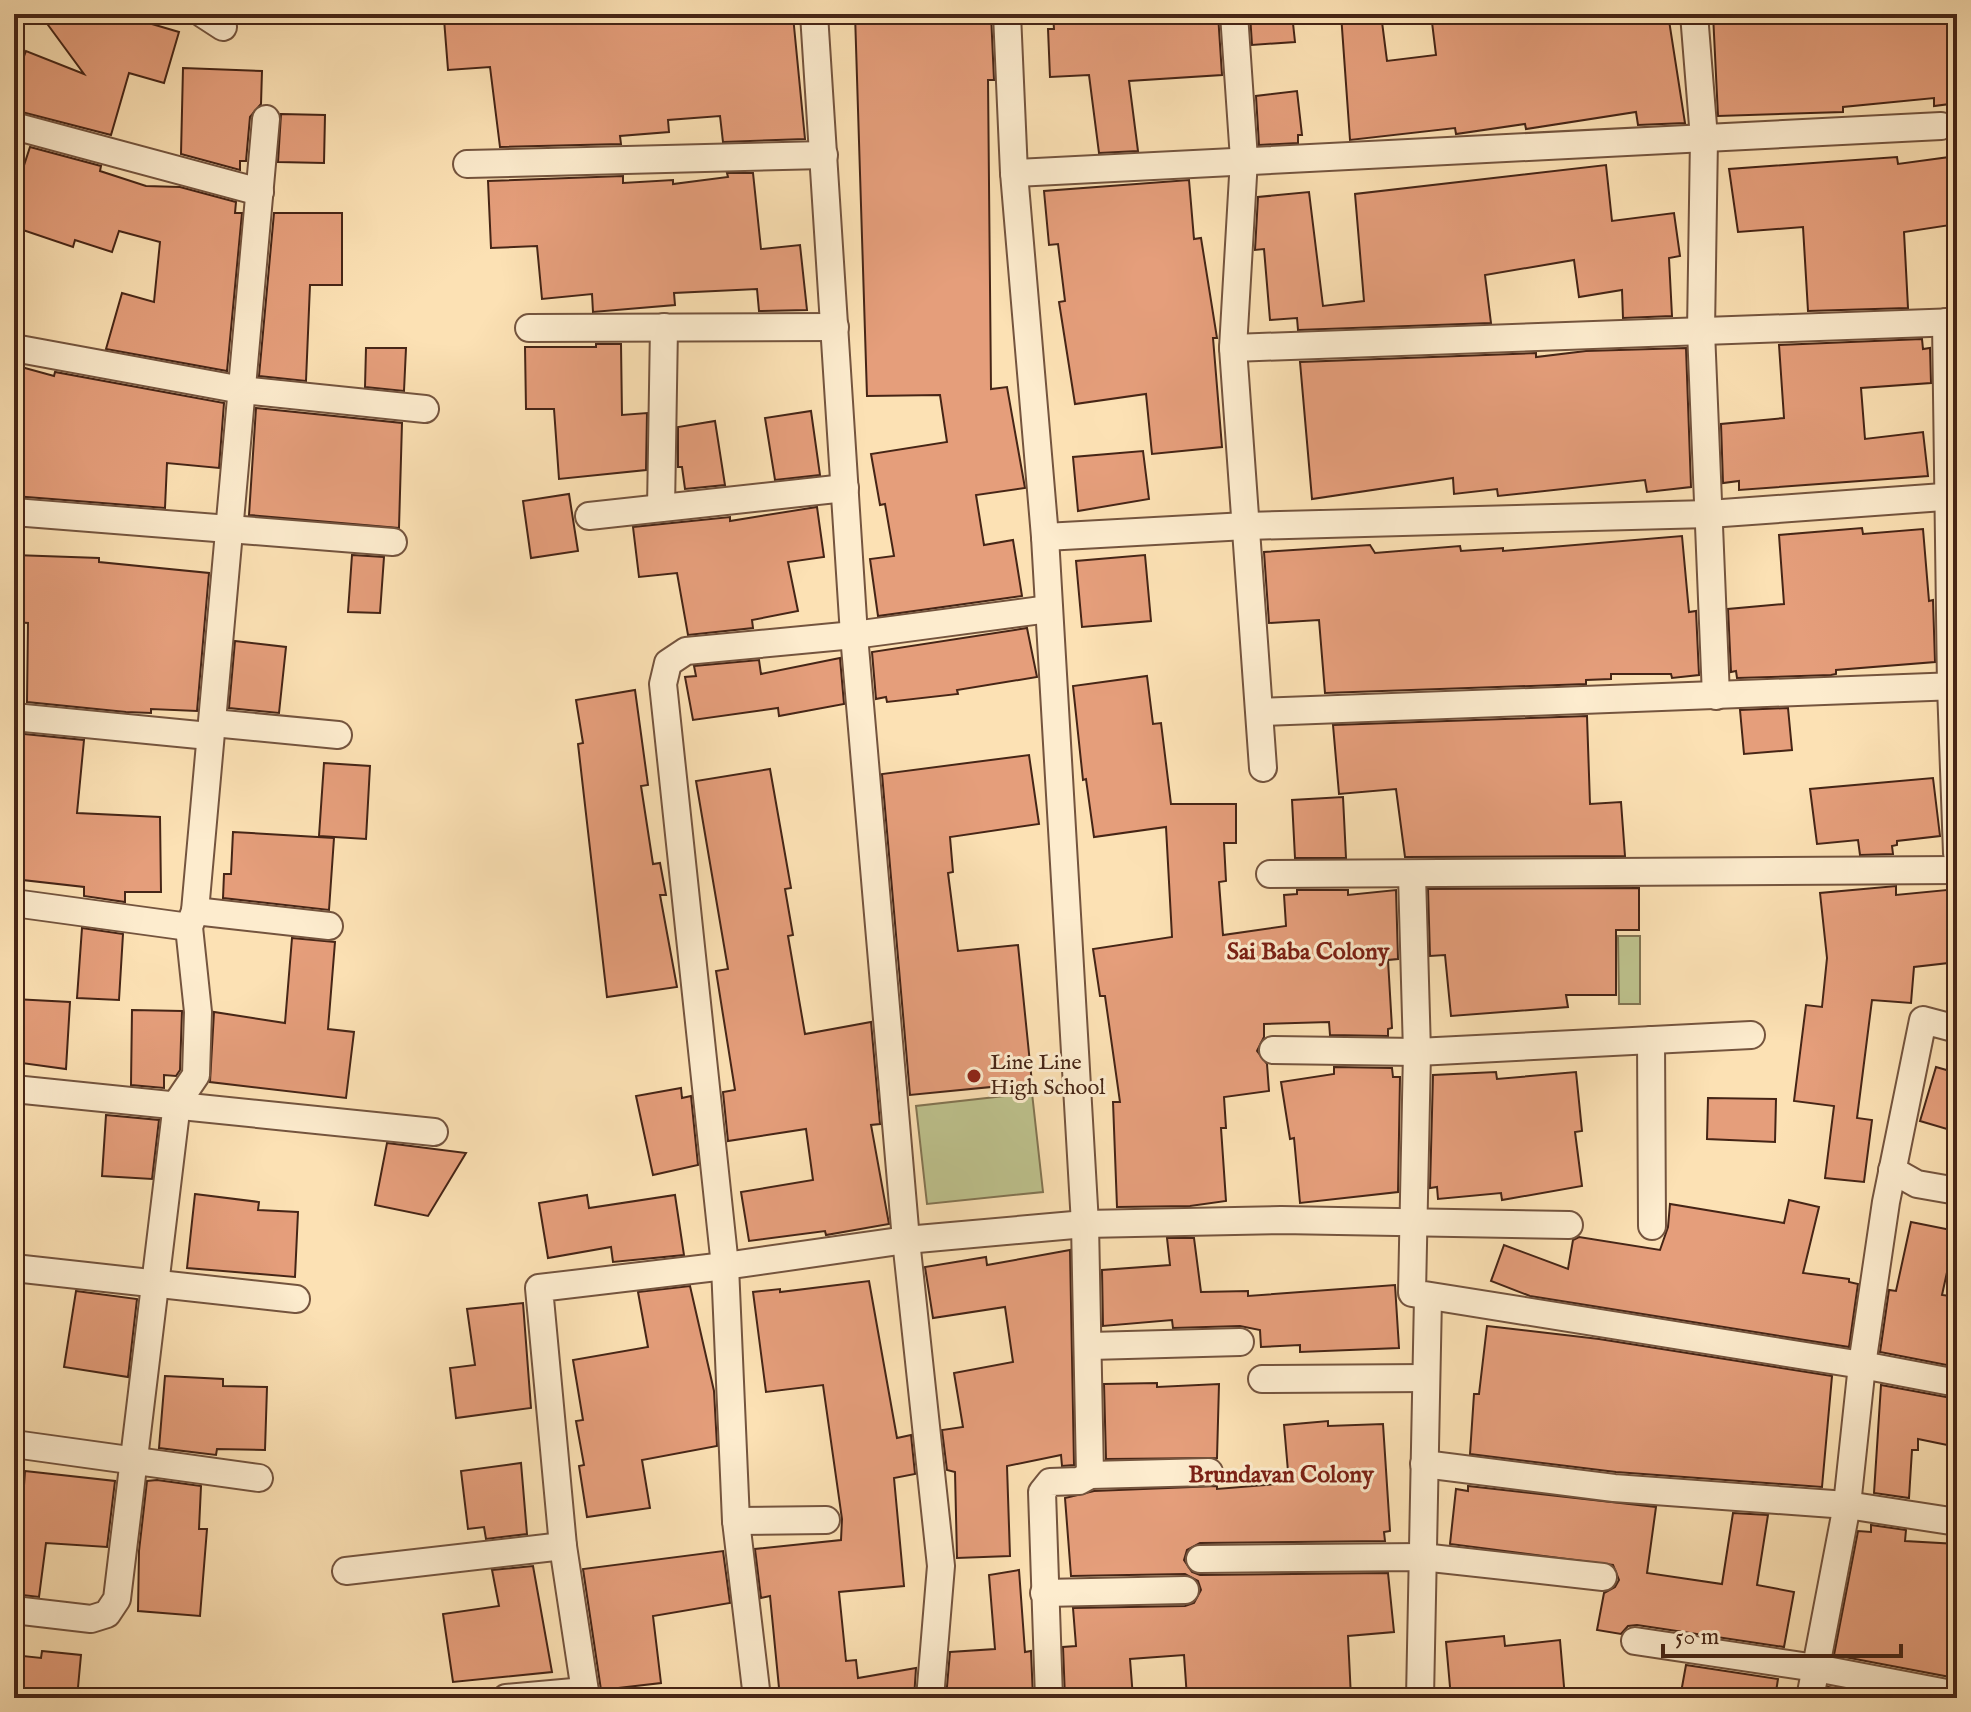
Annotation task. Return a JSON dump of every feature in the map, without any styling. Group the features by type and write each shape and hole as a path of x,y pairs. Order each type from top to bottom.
{"street":[{"path":"814,14 854,635 906,1240 941,1566 930,1698"},
{"path":"1007,14 1014,173 1045,537 1085,1224 1090,1346 1090,1475"},
{"path":"1234,14 1244,159 1233,348 1263,768"},
{"path":"1694,14 1704,138 1701,331 1716,696"},
{"path":"14,1610 91,1619 107,1614 117,1599 177,1103 196,1075 198,1012 192,919 266,119"},
{"path":"14,126 260,192"},
{"path":"1014,173 1941,126"},
{"path":"467,164 824,155"},
{"path":"1233,348 1952,322 1957,853"},
{"path":"661,508 664,327"},
{"path":"529,328 835,327"},
{"path":"14,348 242,390 425,409"},
{"path":"589,516 845,488"},
{"path":"1045,537 1246,526 1709,514 1952,496"},
{"path":"14,512 230,526 393,542"},
{"path":"757,1698 736,1521 725,1266 663,684 668,663 686,651 854,635 1049,609"},
{"path":"1260,712 1954,686"},
{"path":"14,717 338,735"},
{"path":"1270,874 1957,870"},
{"path":"1412,875 1417,1052 1416,1222 1412,1293 1957,1383"},
{"path":"14,903 192,919 329,926"},
{"path":"1810,1698 1847,1505 1862,1365 1892,1170 1923,1020 1957,1029"},
{"path":"1273,1050 1417,1052 1751,1035"},
{"path":"1651,1040 1652,1226"},
{"path":"14,1089 177,1103 434,1132"},
{"path":"1892,1170 1917,1184 1957,1191"},
{"path":"506,1698 585,1694 563,1546 539,1288 906,1240 1085,1224 1281,1220 1569,1225"},
{"path":"14,1268 296,1299"},
{"path":"1420,1698 1428,1297"},
{"path":"1090,1346 1240,1342"},
{"path":"1262,1379 1426,1378"},
{"path":"14,1444 259,1478"},
{"path":"1424,1464 1614,1488 1847,1505 1957,1522"},
{"path":"1049,1698 1042,1492 1050,1482 1079,1481 1090,1475 1209,1472"},
{"path":"736,1521 826,1520"},
{"path":"346,1571 563,1546"},
{"path":"1200,1559 1422,1557 1603,1577"},
{"path":"1044,1593 1185,1590"},
{"path":"1635,1641 1816,1668 1957,1695"}],"green space":[{"path":"1618,936 1640,936 1640,1004 1619,1004"},
{"path":"1032,1093 1043,1192 927,1204 916,1106"}],"building":[{"path":"40,14 118,14 179,32 164,83 129,73 111,135 14,110 14,83 26,51 84,74"},
{"path":"667,14 667,18 793,16 805,139 723,142 720,116 668,120 669,132 620,136 621,144 500,147 490,67 448,70 444,19 486,16 487,24 542,17"},
{"path":"855,14 991,14 994,80 988,80 991,389 1007,387 1025,488 976,495 984,545 1013,540 1022,596 878,616 870,559 894,556 885,504 880,505 871,454 947,442 940,395 867,396"},
{"path":"1053,14 1218,14 1222,75 1129,81 1138,151 1099,153 1089,75 1050,77 1048,29 1054,29"},
{"path":"1250,14 1292,14 1295,42 1252,45"},
{"path":"1341,14 1381,14 1387,61 1436,55 1431,14 1668,14 1685,123 1638,125 1636,112 1526,129 1525,124 1456,134 1455,128 1350,140"},
{"path":"1713,14 1957,14 1957,103 1934,106 1934,98 1843,107 1843,112 1718,116"},
{"path":"183,68 262,71 261,104 250,117 246,161 240,161 240,170 181,154"},
{"path":"1297,91 1302,135 1298,135 1298,143 1259,145 1256,96"},
{"path":"281,114 325,115 324,163 278,162"},
{"path":"30,147 101,166 100,171 146,186 180,187 236,202 235,213 242,213 227,371 106,349 122,293 154,302 160,242 119,231 112,252 75,240 73,247 14,227 14,196"},
{"path":"1957,156 1957,224 1904,232 1908,308 1808,311 1803,227 1738,232 1729,169 1897,157 1898,164"},
{"path":"1606,165 1612,221 1674,213 1680,256 1669,258 1672,316 1623,318 1622,290 1579,297 1574,260 1485,275 1491,323 1298,330 1297,318 1270,320 1264,249 1255,250 1258,197 1309,192 1323,306 1364,301 1355,194"},
{"path":"727,173 753,173 761,249 800,245 807,310 759,311 757,289 674,293 675,305 593,312 592,294 542,299 537,246 491,248 488,181 623,176 623,183 673,180 673,184 728,177"},
{"path":"1189,180 1194,239 1201,238 1217,338 1213,338 1222,447 1152,454 1146,394 1075,404 1059,302 1065,301 1058,244 1049,245 1044,191"},
{"path":"274,213 342,213 342,285 310,285 306,381 259,376"},
{"path":"1922,339 1923,349 1930,348 1931,383 1861,388 1865,439 1923,432 1928,476 1739,490 1739,481 1723,483 1721,424 1784,418 1779,345"},
{"path":"596,344 621,344 622,415 647,413 646,470 559,479 554,409 526,409 525,347 596,347"},
{"path":"366,348 406,348 404,391 365,387"},
{"path":"1686,348 1691,487 1647,492 1645,480 1498,496 1497,489 1454,494 1453,478 1312,499 1300,362 1536,353 1536,357 1586,351"},
{"path":"14,365 54,376 55,372 224,403 219,468 167,463 165,508 14,496"},
{"path":"256,408 402,423 399,528 249,515"},
{"path":"811,411 820,475 775,480 765,418"},
{"path":"715,421 725,485 685,489 682,467 678,467 678,427"},
{"path":"1143,451 1149,499 1078,511 1073,457"},
{"path":"569,494 578,551 531,558 523,501"},
{"path":"817,507 824,557 788,562 798,611 752,620 753,628 688,635 677,573 639,577 633,527 730,517 730,521"},
{"path":"1862,528 1863,534 1923,529 1929,601 1933,600 1935,662 1836,670 1836,674 1831,675 1737,678 1736,671 1731,672 1728,609 1784,604 1779,535"},
{"path":"1682,536 1689,612 1696,611 1699,675 1672,678 1671,674 1611,674 1611,679 1586,680 1586,684 1325,693 1319,620 1269,623 1264,552 1370,545 1375,553 1460,546 1461,551 1503,548 1503,551"},
{"path":"14,555 99,558 99,562 209,573 197,711 151,709 151,713 126,712 27,702 28,623 14,622"},
{"path":"352,555 384,557 380,613 348,612"},
{"path":"1145,555 1151,621 1082,627 1076,561"},
{"path":"1027,628 1037,677 957,690 958,694 887,702 886,697 876,699 872,652"},
{"path":"235,641 286,647 279,713 229,708"},
{"path":"840,658 844,704 779,716 778,708 693,720 685,677 696,676 694,666 759,660 761,674"},
{"path":"1147,676 1153,724 1161,723 1171,804 1236,804 1236,843 1224,843 1226,881 1219,882 1223,935 1286,926 1284,895 1297,894 1297,890 1348,890 1348,895 1396,890 1398,959 1388,960 1392,1028 1388,1029 1388,1036 1330,1035 1329,1022 1264,1024 1264,1037 1257,1051 1267,1064 1269,1091 1224,1097 1226,1128 1221,1128 1226,1201 1190,1206 1117,1207 1113,1102 1120,1102 1105,996 1100,996 1093,949 1172,937 1166,827 1094,837 1086,779 1083,780 1073,686"},
{"path":"635,690 648,785 641,786 653,864 660,863 666,895 660,895 677,987 607,997 578,744 583,743 576,700"},
{"path":"1788,708 1792,750 1744,754 1740,710"},
{"path":"1587,716 1590,804 1621,802 1625,856 1405,857 1396,789 1339,794 1333,725"},
{"path":"14,733 84,740 77,813 160,817 161,892 125,892 125,902 84,896 84,887 14,879"},
{"path":"1029,755 1039,824 950,837 953,872 948,873 958,951 1018,945 1032,1083 910,1095 882,774"},
{"path":"324,763 370,766 366,839 319,836"},
{"path":"770,769 791,888 785,889 793,935 788,936 805,1034 871,1022 880,1124 871,1125 889,1224 826,1235 825,1231 749,1241 741,1192 813,1180 806,1129 728,1141 723,1092 735,1090 716,971 728,969 696,781"},
{"path":"1933,778 1940,836 1897,841 1897,845 1892,846 1893,854 1860,855 1858,840 1817,844 1810,789"},
{"path":"1343,797 1346,858 1295,858 1292,800"},
{"path":"233,832 334,838 329,910 223,898 224,874 231,874"},
{"path":"1896,886 1896,895 1957,889 1957,962 1914,967 1911,1003 1872,1000 1857,1118 1872,1120 1864,1182 1825,1178 1834,1106 1794,1101 1806,1005 1822,1007 1827,958 1820,893"},
{"path":"1639,888 1639,930 1616,930 1616,995 1566,995 1568,1007 1451,1016 1445,955 1430,956 1428,889"},
{"path":"82,928 123,934 119,1000 77,998"},
{"path":"292,938 335,942 328,1029 354,1032 346,1098 210,1082 214,1012 285,1023"},
{"path":"14,999 70,1002 66,1069 14,1062"},
{"path":"132,1010 182,1011 180,1070 176,1076 164,1075 164,1088 131,1085"},
{"path":"1334,1067 1392,1068 1393,1077 1400,1077 1398,1192 1300,1203 1294,1138 1290,1139 1281,1082 1334,1074"},
{"path":"1936,1067 1957,1073 1957,1132 1920,1121"},
{"path":"1496,1072 1497,1079 1576,1072 1582,1131 1575,1132 1582,1186 1502,1200 1501,1193 1438,1199 1437,1187 1430,1188 1433,1075"},
{"path":"681,1088 682,1098 691,1096 698,1165 653,1175 636,1096"},
{"path":"1708,1098 1776,1099 1775,1142 1707,1139"},
{"path":"106,1115 159,1120 152,1179 102,1176"},
{"path":"387,1143 466,1153 428,1216 375,1205"},
{"path":"195,1194 259,1202 258,1210 298,1212 295,1277 187,1268"},
{"path":"587,1195 589,1208 675,1195 684,1255 613,1262 611,1247 548,1258 539,1203"},
{"path":"1789,1200 1819,1207 1803,1273 1849,1279 1849,1282 1858,1284 1849,1347 1530,1296 1491,1281 1504,1245 1568,1269 1573,1240 1579,1237 1660,1250 1668,1227 1670,1204 1784,1223"},
{"path":"1911,1222 1956,1231 1942,1295 1957,1297 1957,1367 1880,1352 1889,1290 1896,1291"},
{"path":"1167,1238 1194,1238 1201,1292 1248,1291 1248,1296 1395,1285 1399,1348 1300,1352 1300,1345 1261,1347 1260,1330 1240,1326 1173,1328 1172,1320 1103,1326 1102,1270 1170,1265"},
{"path":"1070,1250 1074,1465 1062,1466 1061,1455 1007,1466 1010,1556 957,1558 955,1472 947,1470 942,1430 963,1427 954,1373 1013,1362 1005,1307 933,1318 925,1267 986,1257 987,1265"},
{"path":"869,1281 897,1438 911,1435 915,1474 894,1478 904,1586 839,1592 846,1661 856,1660 858,1678 916,1668 914,1698 780,1698 770,1596 761,1598 755,1549 841,1540 842,1519 823,1385 766,1392 753,1292 780,1289 780,1292"},
{"path":"690,1286 714,1391 717,1446 642,1460 650,1508 587,1517 579,1466 584,1465 576,1421 583,1420 573,1360 648,1347 638,1292"},
{"path":"76,1291 137,1299 128,1377 64,1367"},
{"path":"523,1303 531,1408 456,1418 450,1368 475,1365 467,1309"},
{"path":"1487,1326 1599,1339 1832,1376 1822,1487 1616,1472 1470,1454 1474,1394 1479,1394"},
{"path":"165,1376 223,1379 223,1386 267,1387 265,1450 217,1449 216,1455 159,1448"},
{"path":"1157,1383 1157,1387 1219,1384 1217,1458 1106,1459 1104,1384"},
{"path":"1881,1385 1957,1399 1957,1447 1918,1439 1918,1450 1912,1450 1909,1498 1874,1493"},
{"path":"1328,1421 1328,1426 1383,1424 1390,1531 1384,1532 1385,1541 1200,1543 1187,1550 1184,1560 1192,1572 1200,1575 1388,1573 1394,1632 1348,1636 1351,1698 1303,1698 1303,1693 1237,1693 1238,1698 1187,1698 1184,1655 1130,1659 1133,1698 1065,1698 1063,1647 1076,1646 1073,1608 1185,1606 1194,1603 1201,1590 1198,1581 1185,1574 1071,1576 1065,1498 1094,1491 1217,1486 1217,1489 1289,1483 1284,1425"},
{"path":"521,1463 527,1534 486,1539 484,1527 468,1529 461,1471"},
{"path":"25,1471 115,1481 107,1547 46,1543 39,1597 14,1594 14,1541 20,1542"},
{"path":"147,1481 201,1486 199,1529 207,1529 200,1616 138,1611 139,1551"},
{"path":"1468,1486 1656,1507 1647,1573 1722,1584 1733,1513 1768,1515 1757,1585 1794,1592 1784,1647 1637,1625 1628,1626 1621,1634 1597,1630 1604,1593 1615,1587 1619,1580 1613,1565 1450,1544 1456,1489 1468,1491"},
{"path":"1871,1525 1906,1530 1905,1541 1957,1544 1957,1627 1950,1677 1834,1655 1858,1531 1871,1532"},
{"path":"723,1551 730,1603 653,1616 661,1683 601,1690 583,1569"},
{"path":"533,1566 552,1672 453,1682 443,1614 499,1606 492,1570"},
{"path":"1019,1570 1025,1652 1031,1651 1033,1698 946,1698 950,1652 995,1649 989,1575"},
{"path":"1504,1636 1505,1646 1560,1640 1565,1698 1451,1698 1446,1642"},
{"path":"42,1651 81,1655 77,1698 14,1698 14,1655 41,1658"},
{"path":"1686,1665 1778,1679 1775,1698 1680,1698"},
{"path":"1828,1687 1888,1698 1826,1698"}],"place":[{"name":"Line Line High School","path":"974,1076"}],"district":[{"name":"Sai Baba Colony","path":"1308,952"},
{"name":"Brundavan Colony","path":"1281,1475"}]}
